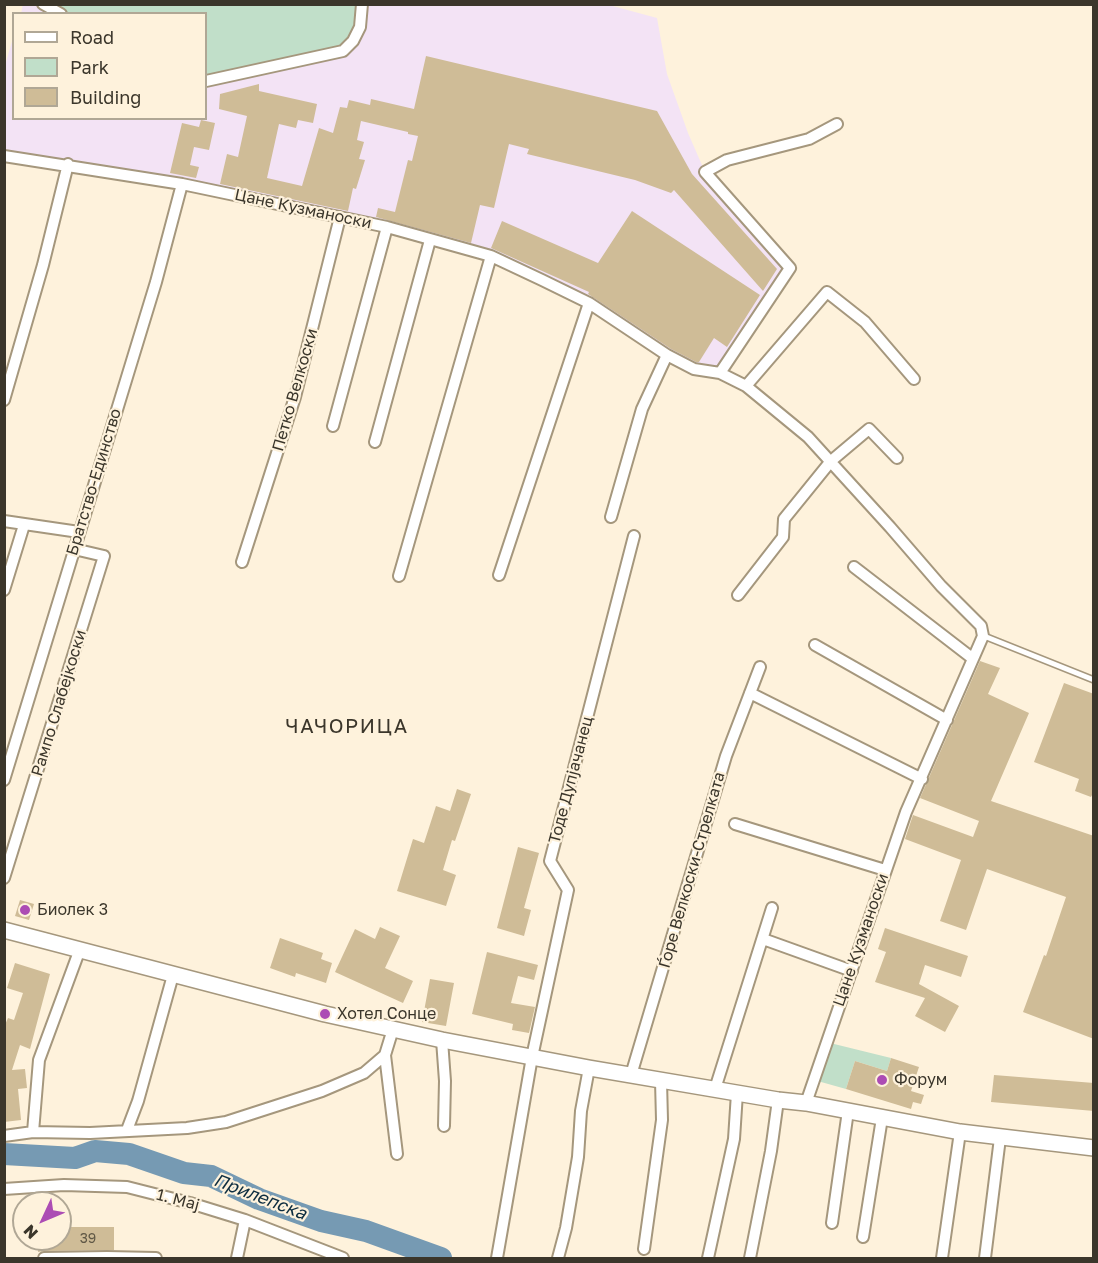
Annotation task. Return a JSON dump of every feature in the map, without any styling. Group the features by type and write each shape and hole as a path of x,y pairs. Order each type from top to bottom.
{"street":[{"path":"43,4 57,12"},
{"path":"207,81 343,51 353,41 360,27 362,4"},
{"path":"720,373 790,268 705,172 727,160 809,139 837,124"},
{"name":"Цане Кузманоски","path":"4,156 68,164 182,184 387,227 491,256 589,303 667,355 694,369 720,373 746,386 808,437 941,586 981,626 983,636 906,812 806,1103"},
{"path":"4,400 43,265 68,164"},
{"name":"Братство-Единство","path":"4,780 156,282 182,184"},
{"name":"Петко Велкоски","path":"242,562 295,398 340,217"},
{"path":"333,426 387,227"},
{"path":"375,441 430,240"},
{"path":"399,576 491,256"},
{"path":"746,386 827,292 865,322 914,379"},
{"path":"499,575 589,303"},
{"path":"611,517 642,409 667,355"},
{"path":"738,595 783,537 784,519 831,461 869,429 897,458"},
{"path":"4,521 79,532"},
{"path":"4,590 24,525"},
{"name":"Тоде Дупјачанец","path":"497,1258 532,1057 568,890 550,861 634,536"},
{"name":"Рампо Слабејкоски","path":"4,878 104,556 74,549"},
{"path":"854,567 972,658"},
{"path":"815,645 947,720"},
{"name":"Ѓоре Велкоски-Стрелката","path":"631,1075 726,756 760,667"},
{"path":"750,693 922,779"},
{"path":"735,824 885,870"},
{"path":"715,1089 772,908"},
{"path":"4,930 325,1014 442,1040 661,1081 806,1103 960,1132 1094,1148"},
{"path":"763,939 852,970"},
{"path":"33,1132 39,1060 80,949"},
{"path":"127,1130 138,1101 172,975"},
{"path":"393,1029 385,1055 397,1154"},
{"path":"442,1040 445,1081 444,1126"},
{"path":"4,1136 33,1132 90,1133 188,1128 226,1122 322,1091 364,1073 385,1055"},
{"path":"558,1258 566,1228 578,1158 581,1111 589,1068"},
{"path":"644,1249 662,1120 661,1081"},
{"path":"708,1258 735,1138 737,1093"},
{"path":"750,1258 771,1152 778,1100"},
{"path":"832,1223 848,1111"},
{"path":"863,1237 882,1118"},
{"path":"942,1258 960,1132"},
{"path":"985,1258 1000,1138"},
{"name":"1. Мај","path":"4,1190 64,1185 127,1187 245,1220 343,1258"},
{"path":"237,1258 245,1220"},
{"path":"44,1258 156,1258"}],"lane":[{"path":"983,636 1094,680"}],"shaded area":[{"path":"23,4 43,5 57,12 21,12"},
{"path":"362,5 609,5 657,18 667,74 705,172 790,268 720,373 694,369 589,303 491,256 387,227 5,156 4,69 12,41 12,120 207,120 207,81"}],"green space":[{"path":"43,5 362,5 360,27 343,51 207,81 207,12 59,12"},
{"path":"826,1042 891,1058 887,1071 855,1061 846,1089 814,1080"}],"building":[{"path":"426,56 657,111 692,174 777,269 763,291 674,190 671,193 635,180 527,154 529,149 509,144 494,208 480,205 471,243 376,217 378,208 395,212 408,160 412,161 418,136 408,134 408,132 361,121 357,140 364,142 359,159 365,160 356,189 353,188 348,211 220,184 227,154 238,157 247,116 219,109 220,94 259,84 259,91 317,104 313,123 298,120 296,128 279,124 267,178 302,186 319,128 333,133 340,107 347,108 349,100 370,105 371,99 414,109"},
{"path":"201,120 215,123 209,150 194,147 190,165 199,167 196,178 170,173 182,123 199,127"},
{"path":"632,211 760,295 727,347 714,338 699,362 696,362 671,349 588,294 589,292 491,248 502,221 598,263"},
{"path":"980,661 1000,668 988,694 1029,713 991,801 1094,836 1094,1039 1023,1012 1044,955 1046,956 1066,897 987,869 966,930 940,921 961,860 905,839 913,815 973,837 979,821 920,798"},
{"path":"1064,683 1094,694 1094,791 1091,797 1075,791 1079,779 1034,762"},
{"path":"457,789 471,794 455,841 452,840 443,870 456,875 446,906 397,891 413,839 424,843 436,806 450,811"},
{"path":"518,847 539,853 524,908 531,910 524,936 497,928"},
{"name":"Биолек 3","path":"20,900 34,904 29,920 15,916"},
{"path":"380,927 400,936 385,968 413,981 403,1003 335,972 355,929 375,939"},
{"path":"885,928 968,956 961,977 925,965 919,984 959,1006 945,1032 915,1016 925,998 875,982 886,952 878,949"},
{"path":"280,938 323,953 321,959 332,963 326,983 296,973 295,977 270,968"},
{"path":"487,952 538,965 534,980 518,976 511,1003 535,1007 529,1033 512,1030 513,1024 472,1014"},
{"path":"15,963 50,974 30,1049 20,1045 12,1070 25,1069 27,1088 18,1089 21,1120 4,1122 4,1027 8,1018 14,1020 23,993 7,988"},
{"path":"430,979 454,983 446,1026 422,1022"},
{"name":"Форум","path":"891,1058 919,1067 911,1091 924,1095 921,1104 913,1102 911,1109 846,1089 855,1061 887,1071"},
{"path":"994,1075 1094,1083 1094,1111 991,1102"},
{"path":"72,1227 114,1227 114,1250 72,1251"}],"waterway":[{"name":"Прилепска","path":"4,1154 75,1158 95,1151 129,1154 184,1173 211,1176 259,1199 321,1221 366,1231 441,1258"}],"place":[{"name":"Биолек 3","path":"25,910"},
{"name":"Хотел Сонце","path":"325,1014"},
{"name":"Форум","path":"882,1080"}],"district":[{"name":"ЧАЧОРИЦА","path":"347,727"}]}
